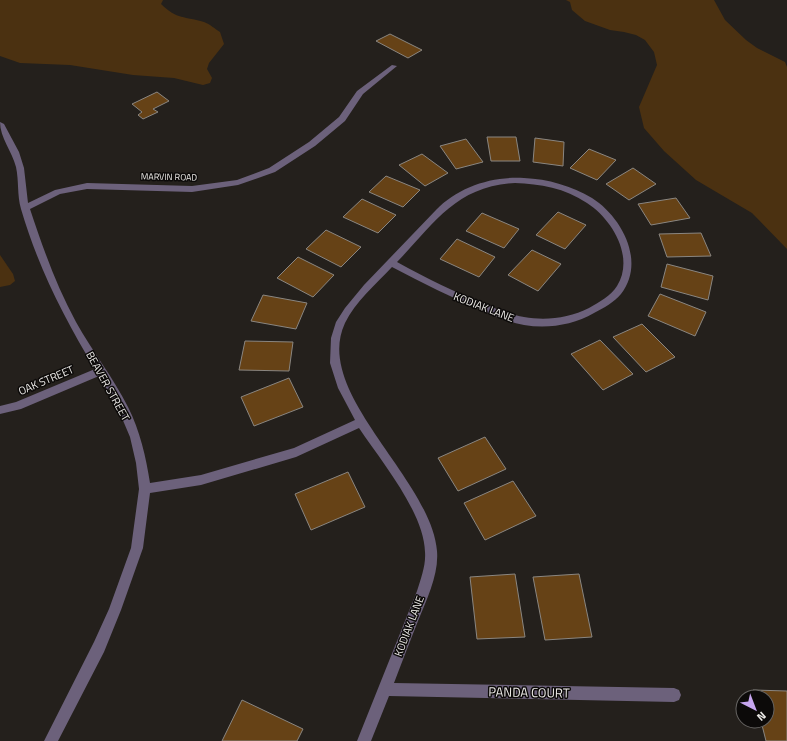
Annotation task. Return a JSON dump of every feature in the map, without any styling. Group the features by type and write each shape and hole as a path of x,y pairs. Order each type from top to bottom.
{"street":[{"name":"MARVIN ROAD","path":"25,208 58,192 87,186 192,189 238,182 272,170 312,144 342,120 360,93 394,66"},
{"name":"BEAVER STREET","path":"0,124 15,152 20,168 25,208 41,256 55,290 73,325 124,409 135,437 145,489 137,548 125,584 99,647 51,741"},
{"name":"KODIAK LANE","path":"364,741 426,584 431,552 424,519 412,498 361,422 343,389 335,364 334,347 340,324 362,295 391,263 450,202 473,189 491,183 513,180 535,181 560,187 582,195 600,207 620,229 627,252 626,276 614,298 588,313 568,320 540,323 513,319 455,297 391,263"},
{"name":"OAK STREET","path":"0,410 17,406 101,371"},
{"path":"145,489 201,480 282,457 361,422"},
{"name":"PANDA COURT","path":"385,689 674,695"}],"shaded area":[{"path":"0,0 163,0 161,4 172,13 181,17 206,23 220,32 224,44 209,63 207,69 212,78 210,83 203,85 174,78 133,75 70,65 20,63 0,56"},
{"path":"566,0 714,0 725,20 746,40 757,48 785,62 787,67 787,249 752,213 696,180 664,151 644,128 639,107 657,65 654,52 645,40 636,35 610,30 585,21 572,10 570,2"},
{"path":"0,255 13,274 15,281 10,285 0,287"}],"building":[{"path":"390,34 422,50 408,58 376,41"},
{"path":"157,92 169,101 153,109 158,112 143,119 138,115 142,112 132,104"},
{"path":"487,137 516,137 520,161 491,161"},
{"path":"535,138 564,142 563,166 533,162"},
{"path":"466,139 483,162 456,169 440,146"},
{"path":"589,149 616,160 597,180 570,168"},
{"path":"422,154 448,173 425,186 399,165"},
{"path":"633,168 656,184 629,200 606,184"},
{"path":"386,176 420,190 403,207 369,192"},
{"path":"676,198 690,218 651,225 638,204"},
{"path":"362,199 396,215 378,233 343,217"},
{"path":"558,212 586,225 565,249 536,235"},
{"path":"482,213 519,229 504,248 466,231"},
{"path":"326,230 361,247 341,267 306,249"},
{"path":"701,233 711,256 667,257 659,234"},
{"path":"457,239 495,257 479,277 440,259"},
{"path":"532,250 561,264 538,291 508,275"},
{"path":"298,257 334,275 313,297 277,278"},
{"path":"667,264 713,276 708,300 661,287"},
{"path":"660,294 706,312 695,336 648,316"},
{"path":"263,295 307,303 296,329 251,321"},
{"path":"642,324 675,357 646,372 613,337"},
{"path":"600,340 633,374 603,390 571,354"},
{"path":"245,341 293,342 289,371 239,370"},
{"path":"289,378 303,407 254,426 241,397"},
{"path":"485,437 506,469 458,491 438,458"},
{"path":"348,472 365,507 311,530 295,494"},
{"path":"513,481 536,516 485,540 464,503"},
{"path":"515,574 525,637 477,639 470,577"},
{"path":"579,574 592,637 545,640 533,577"},
{"path":"775,691 787,691 787,741 766,741 763,729 775,729"},
{"path":"242,700 303,729 297,741 222,741"}]}
